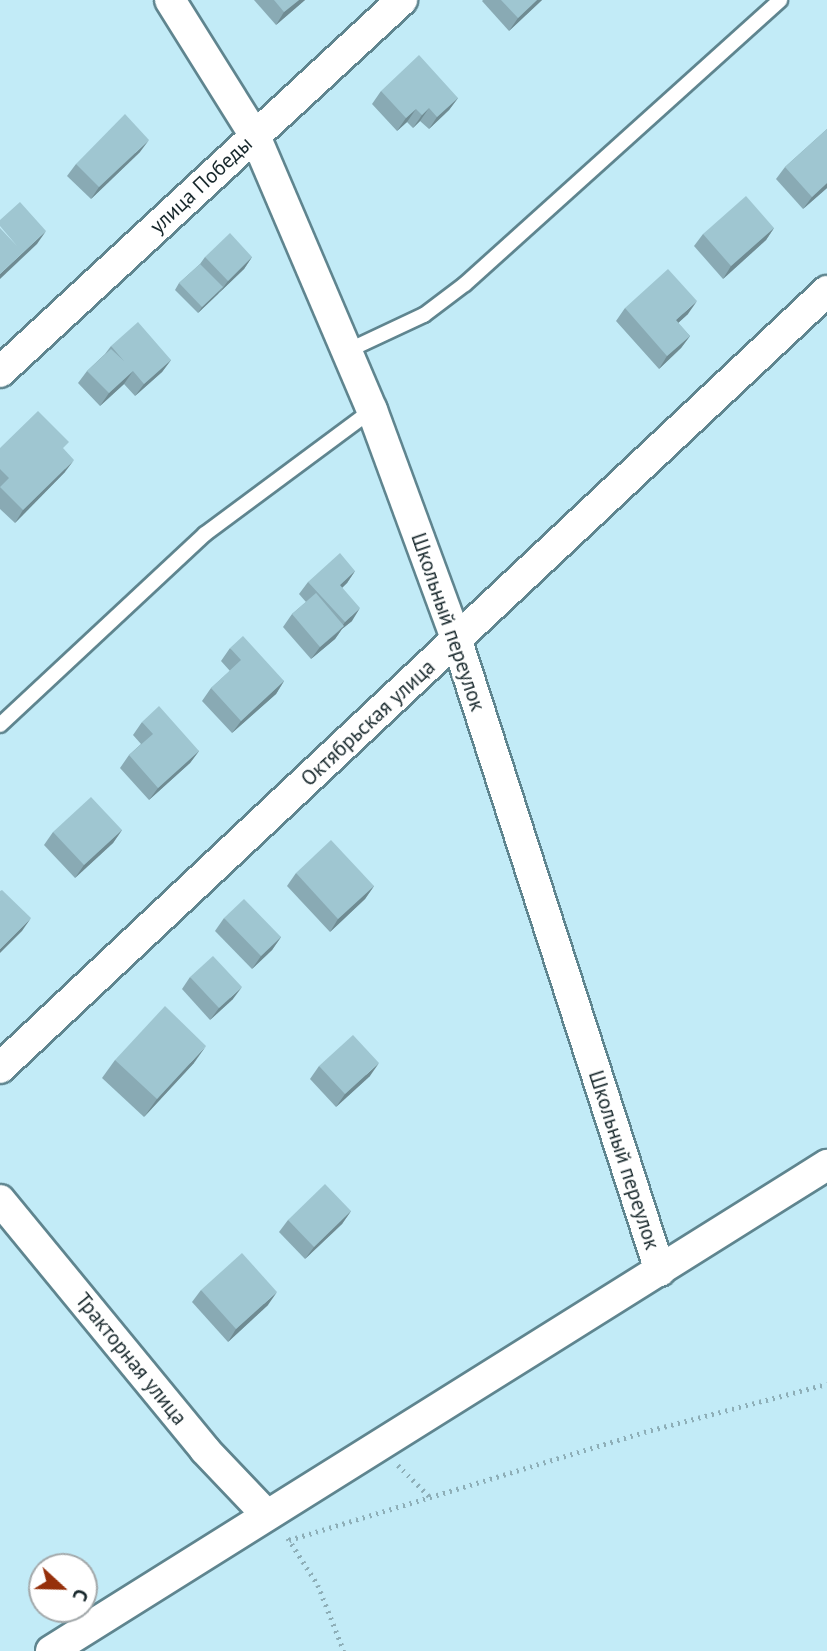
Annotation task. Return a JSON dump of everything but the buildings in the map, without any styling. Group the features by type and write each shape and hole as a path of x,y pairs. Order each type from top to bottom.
{"street":[{"name":"Школьный переулок","path":"170,0 255,136 372,410 457,641 660,1271"},
{"name":"улица Победы","path":"0,372 402,0"},
{"name":"Октябрьская улица","path":"3,1060 457,641 827,291"},
{"path":"51,1651 827,1165"},
{"name":"Тракторная улица","path":"0,1200 205,1450 266,1514"}],"lane":[{"path":"347,351 424,315 465,284 780,0"},
{"path":"0,724 205,534 372,410"}],"path":[{"path":"289,1540 644,1432 827,1384"},
{"path":"384,1441 392,1459 429,1497"},
{"path":"266,1514 289,1540 318,1585 344,1651"}]}
